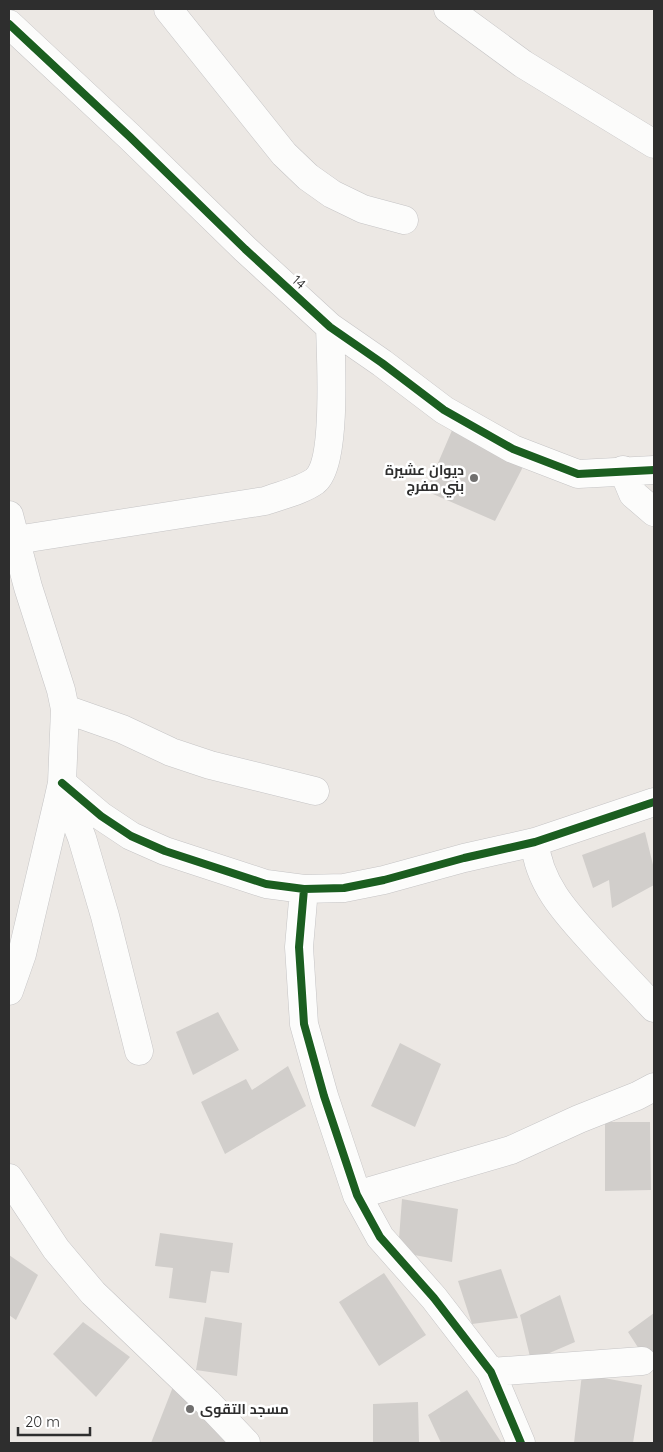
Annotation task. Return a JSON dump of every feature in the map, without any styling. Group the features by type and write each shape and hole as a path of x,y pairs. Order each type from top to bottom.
{"street":[{"path":"168,9 284,154 308,177 332,194 363,209 404,220"},
{"path":"448,9 523,64 654,144"},
{"name":"14","path":"9,24 130,137 245,249 330,327 382,363 444,410 513,449 578,474 623,470 654,470"},
{"path":"9,992 22,954 60,792 65,709 12,527 265,501 298,490 316,481 323,471 330,433 332,392 330,327"},
{"path":"623,470 633,494 654,512"},
{"path":"65,709 122,729 171,752 210,765 315,791"},
{"path":"60,792 130,836 165,851 266,884 304,889 344,888 368,884 464,858 535,842 654,802"},
{"path":"60,792 82,838 105,916 139,1051"},
{"path":"535,842 536,852 544,877 560,905 654,1008"},
{"path":"304,889 299,947 304,1024 324,1096 357,1195 380,1237 434,1298 491,1372 521,1443"},
{"path":"357,1195 511,1150 654,1087"},
{"path":"9,1178 56,1249 93,1294 207,1402 246,1443"},
{"path":"491,1372 642,1361"}],"building":[{"name":"ديوان عشيرة بني مفرج","path":"453,428 524,465 495,521 426,491"},
{"path":"645,832 654,869 654,885 612,908 609,880 593,888 582,855"},
{"path":"218,1012 239,1050 193,1075 176,1032"},
{"path":"400,1043 441,1064 415,1127 371,1106"},
{"path":"288,1066 306,1106 225,1154 201,1102 246,1079 252,1090"},
{"path":"605,1122 650,1122 651,1190 605,1191"},
{"path":"402,1199 458,1209 452,1262 398,1252"},
{"path":"160,1233 233,1243 229,1273 211,1271 206,1303 169,1298 173,1268 155,1266"},
{"path":"9,1255 38,1275 16,1320 9,1315"},
{"path":"501,1269 518,1318 472,1324 458,1281"},
{"path":"384,1273 426,1335 379,1366 339,1302"},
{"path":"560,1295 575,1342 531,1361 520,1315"},
{"path":"654,1313 654,1368 652,1369 628,1332"},
{"path":"205,1317 242,1323 237,1376 196,1370"},
{"path":"83,1322 130,1357 96,1397 53,1354"},
{"name":"مسجد التقوى","path":"178,1374 229,1443 151,1443"},
{"path":"582,1374 642,1385 633,1443 574,1443"},
{"path":"467,1390 501,1442 441,1443 428,1415"},
{"path":"418,1402 419,1443 373,1443 373,1404"}],"cycle path":[{"path":"9,24 130,137 245,249 330,327 382,363 444,410 513,449 578,474 654,470"},
{"path":"62,783 101,816 131,836 165,851 266,884 304,889 344,888 384,880 464,858 535,842 654,802"},
{"path":"304,889 299,947 304,1024 324,1096 357,1195 380,1237 434,1298 491,1372 521,1443"}],"place":[{"name":"ديوان عشيرة بني مفرج","path":"474,478"},
{"name":"مسجد التقوى","path":"190,1409"}]}
